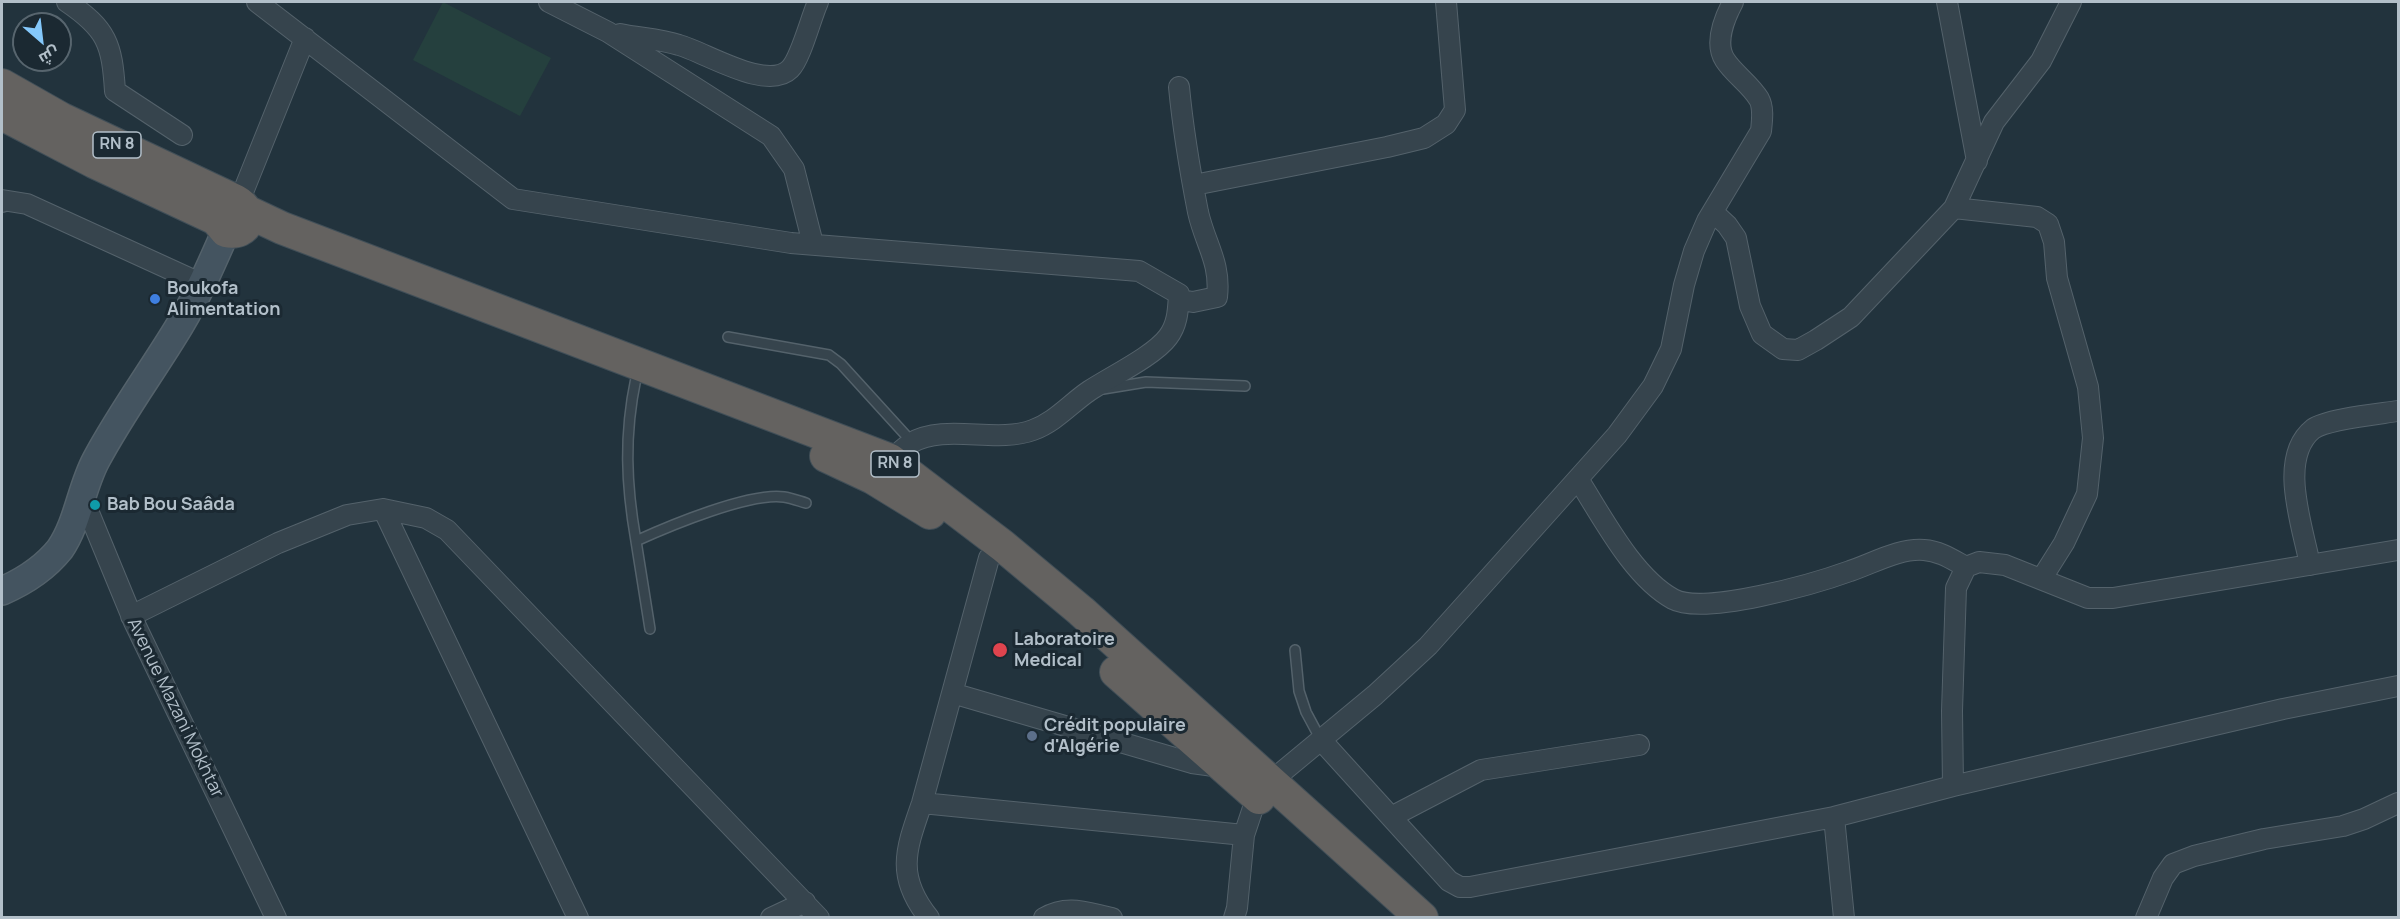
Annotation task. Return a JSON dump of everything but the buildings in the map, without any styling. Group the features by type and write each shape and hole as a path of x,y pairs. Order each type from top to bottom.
{"highway":[{"name":"RN 8","path":"2,85 278,241 688,398 873,478 938,518 989,558 1221,767 1263,789 1422,918"},
{"name":"RN 8","path":"2,114 94,162 234,216 282,228 901,451 1003,546 1081,611 1394,918"}],"main road":[{"path":"2,591 27,579 46,565 61,547 72,527 95,462 180,324 234,216"}],"street":[{"path":"67,2 82,11 105,36 113,63 115,91 182,135"},
{"path":"257,2 513,199 813,244 1139,271 1179,294 1181,300 1193,302 1217,297 1219,279 1199,213 1185,140 1179,87"},
{"path":"549,2 608,32 771,136 794,169 813,244"},
{"path":"608,32 678,44 755,75 772,78 790,69 807,35 818,2"},
{"path":"1194,184 1387,147 1424,138 1446,123 1455,110 1446,2"},
{"path":"1234,918 1244,835 1263,789 1375,695 1428,646 1617,435 1653,386 1671,349 1684,285 1694,251 1713,212 1761,131 1763,115 1760,100 1724,58 1721,38 1727,14 1733,2"},
{"path":"1947,2 1977,161"},
{"path":"1713,212 1727,225 1736,238 1750,306 1762,334 1783,349 1798,350 1851,317 1954,208 1994,122 2041,61 2071,2"},
{"path":"234,216 305,38"},
{"path":"2,200 27,204 202,284"},
{"path":"1954,208 2037,217 2048,224 2054,242 2057,278 2088,387 2093,438 2087,494 2064,543 2042,578"},
{"path":"901,451 935,435 1011,435 1032,431 1053,420 1086,393 1168,338 1178,317 1179,294"},
{"path":"2310,565 2294,488 2294,466 2301,444 2314,429 2332,422 2398,411"},
{"path":"1578,479 1635,566 1675,601 1710,604 1804,585 1905,551 1924,550 1940,553 1966,567"},
{"name":"Avenue Mazani Mokhtar","path":"82,496 131,616 276,918"},
{"path":"131,616 278,543 346,515 383,509 426,518 447,530 819,918"},
{"path":"383,509 578,918"},
{"path":"1953,786 1952,711 1956,588 1966,567 1979,562 2005,565 2088,598 2113,598 2398,549"},
{"path":"929,918 916,902 905,866 909,843 989,558"},
{"path":"1321,741 1449,881 1470,887 1834,817 1953,786 2272,711 2398,686"},
{"path":"952,693 1192,763 1221,767"},
{"path":"1391,817 1481,770 1639,745"},
{"path":"922,803 1244,835"},
{"path":"2146,918 2163,878 2172,864 2194,855 2264,839 2343,826 2398,803"},
{"path":"1834,817 1844,918"},
{"path":"771,918 805,902"},
{"path":"1044,918 1054,912 1067,909 1112,918"}],"lane":[{"path":"728,337 829,355 842,364 901,451"},
{"path":"636,378 628,416 626,451 632,516 650,629"},
{"path":"1086,393 1146,382 1245,386"},
{"path":"636,541 678,523 747,500 782,496 807,502"},
{"path":"1295,650 1299,691 1306,712 1321,741"}],"green space":[{"path":"443,2 551,58 520,116 413,60"}],"place":[{"name":"Boukofa Alimentation","path":"155,299"},
{"name":"Bab Bou Saâda","path":"95,505"},
{"name":"Laboratoire Medical","path":"1000,650"},
{"name":"Crédit populaire d'Algérie","path":"1032,736"}]}
